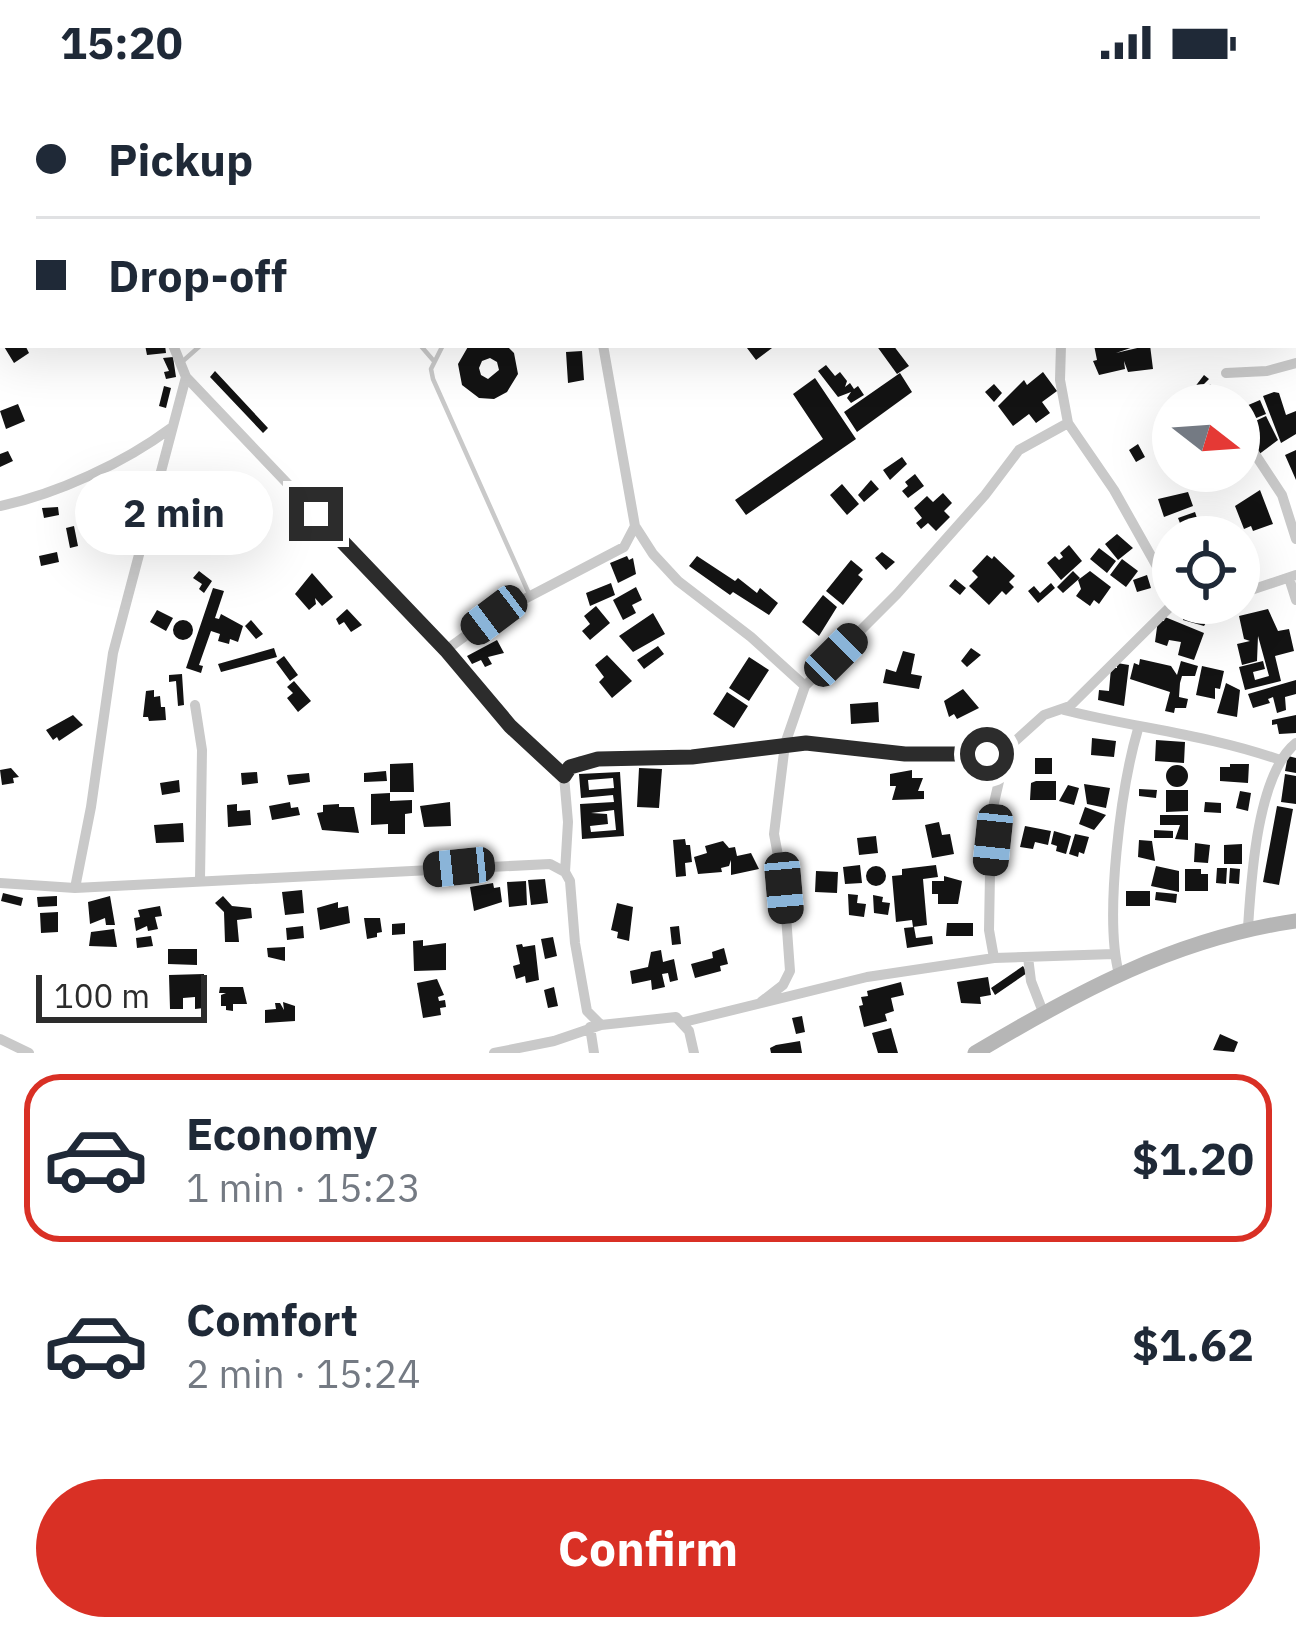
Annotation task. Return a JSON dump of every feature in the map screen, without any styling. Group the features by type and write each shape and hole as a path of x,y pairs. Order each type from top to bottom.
{"main road":[{"path":"975,1053 1043,1012 1176,950 1248,928 1296,921"}],"street":[{"path":"174,348 186,377 446,650 510,726 564,776"},
{"path":"604,348 635,526 678,581 805,686"},
{"path":"1061,348 1060,380 1068,423 1114,490 1152,560"},
{"path":"1226,373 1267,371 1296,363"},
{"path":"74,888 113,653 186,377"},
{"path":"761,1002 783,985 790,971 784,888 774,834 785,745 805,686 897,594 1019,450 1068,423"},
{"path":"0,506 134,452 171,428"},
{"path":"1260,461 1282,494 1296,539"},
{"path":"446,650 494,615 625,545 635,526"},
{"path":"625,545 650,548"},
{"path":"1260,587 1294,576 1296,599"},
{"path":"1064,710 1152,620"},
{"path":"195,705 202,750 200,880"},
{"path":"594,1053 596,1026 587,1011 566,872 564,776 570,767 598,759 692,757 785,745 831,744 905,754 999,754 1044,715 1064,710 1138,729 1205,737 1280,760"},
{"path":"1119,974 1114,954 1116,874 1126,777 1138,729"},
{"path":"1248,928 1259,830 1280,760 1296,743"},
{"path":"994,958 989,930 992,816 1006,751"},
{"path":"0,884 74,888 550,864 566,872"},
{"path":"494,1053 554,1041 596,1026 665,1016 684,1022 867,977 994,958 1114,954"},
{"path":"1028,957 1043,1012"},
{"path":"684,1022 694,1053"},
{"path":"0,1039 29,1053"}],"lane":[{"path":"181,364 198,348"},
{"path":"423,348 433,360"},
{"path":"441,348 433,360 433,379 530,596"}],"building":[{"path":"5,348 26,348 29,353 14,363"},
{"path":"146,348 165,348 166,353 147,355"},
{"path":"467,348 509,348 514,353 518,374 507,392 494,399 479,398 462,385 458,364","holes":["490,358 499,370 488,379 479,368"]},
{"path":"747,348 772,348 756,360"},
{"path":"878,348 895,348 909,366 897,374"},
{"path":"1095,348 1130,348 1116,353 1150,348 1153,369 1128,372 1124,361 1125,369 1099,375 1093,361 1097,360"},
{"path":"582,351 584,380 568,383 566,352"},
{"path":"173,357 176,377 166,379 164,372 169,371 163,358"},
{"path":"826,365 835,376 840,372 847,381 845,387 850,383 854,389 858,386 864,395 851,403 847,398 851,392 838,397 818,371"},
{"path":"215,371 268,428 263,433 210,377"},
{"path":"1043,372 1057,391 1042,402 1050,413 1036,423 1029,414 1013,426 998,406 1024,380 1027,385"},
{"path":"900,373 912,392 857,432 844,412"},
{"path":"815,378 856,439 746,515 735,500 823,439 793,394"},
{"path":"994,384 1002,393 994,402 985,392"},
{"path":"164,386 171,388 166,408 159,406"},
{"path":"1279,393 1286,415 1296,411 1296,434 1281,443 1263,396"},
{"path":"18,404 25,421 6,429 0,411"},
{"path":"1266,416 1278,440 1260,454 1260,419"},
{"path":"1138,444 1145,457 1136,462 1129,450"},
{"path":"1296,450 1296,480 1285,455"},
{"path":"8,451 13,461 0,467 0,454"},
{"path":"902,457 907,464 890,480 883,470"},
{"path":"915,474 924,486 908,498 902,491"},
{"path":"871,480 879,489 864,502 858,495"},
{"path":"842,484 859,504 847,515 830,495"},
{"path":"1260,490 1273,524 1260,529 1260,516 1239,516 1235,506"},
{"path":"1188,492 1193,506 1164,516 1158,499"},
{"path":"943,493 952,503 944,511 950,517 936,531 928,523 921,529 916,523 922,518 914,508 927,496 933,502"},
{"path":"58,507 59,515 44,518 42,508"},
{"path":"191,508 199,521 190,527 182,514"},
{"path":"226,517 239,526 209,547 196,528 205,523 208,528 207,522"},
{"path":"299,517 310,534 314,531 316,535 306,542 289,523"},
{"path":"74,526 78,546 70,548 66,528"},
{"path":"1117,534 1133,548 1118,560 1105,544"},
{"path":"1069,545 1082,561 1061,580 1047,563 1055,556 1063,557 1060,553"},
{"path":"1099,548 1116,561 1107,573 1090,559"},
{"path":"57,552 59,562 41,566 39,556"},
{"path":"882,552 895,562 886,570 875,558"},
{"path":"987,555 1015,576 1009,582 1014,587 1006,595 1002,591 989,605 969,586 978,577 972,571"},
{"path":"697,556 757,593 760,588 778,603 769,615 733,592 730,595 689,566"},
{"path":"633,558 636,574 618,583 610,563"},
{"path":"1122,559 1138,571 1126,587 1110,575"},
{"path":"851,560 863,570 858,575 863,579 843,605 826,591"},
{"path":"199,571 212,581 204,593 199,589 202,584 193,578"},
{"path":"1073,571 1080,578 1063,593 1057,587"},
{"path":"1090,571 1111,587 1099,604 1094,600 1090,606 1076,596 1081,589 1078,580"},
{"path":"312,573 333,597 322,606 315,598 309,610 295,594"},
{"path":"1147,575 1151,588 1137,592 1133,580"},
{"path":"955,579 966,588 960,595 949,586"},
{"path":"611,583 615,595 590,606 586,593"},
{"path":"1051,583 1055,588 1038,603 1028,591 1034,586 1040,593"},
{"path":"636,587 642,600 632,605 636,613 623,620 613,600"},
{"path":"213,588 224,591 215,618 221,614 243,626 238,642 230,639 229,644 218,641 220,634 211,631 199,665 203,666 201,673 186,668"},
{"path":"823,595 837,607 819,636 802,622"},
{"path":"596,606 610,623 590,640 582,631 590,624 584,616"},
{"path":"347,609 362,625 351,632 336,619"},
{"path":"1268,609 1278,631 1289,629 1294,651 1275,656 1281,681 1245,690 1239,667 1263,661 1265,669 1253,672 1255,680 1269,676 1258,636 1257,661 1242,665 1237,644 1250,641 1244,639 1241,624 1260,624 1260,611"},
{"path":"157,610 173,618 166,631 150,622"},
{"path":"653,613 665,634 633,652 619,636"},
{"path":"183,620 193,630 183,640 173,630"},
{"path":"251,620 263,634 256,639 245,626"},
{"path":"1157,624 1182,624 1204,633 1194,660 1178,655 1181,642 1169,640 1167,646 1155,642"},
{"path":"497,640 504,653 488,657 492,664 485,667 481,660 472,664 467,656"},
{"path":"658,646 664,654 644,669 637,660"},
{"path":"274,648 277,657 221,672 218,664"},
{"path":"971,648 981,655 967,667 961,661"},
{"path":"903,651 915,654 911,674 922,676 919,689 883,683 886,669 896,672"},
{"path":"607,655 632,681 612,698 599,682 604,677 595,665"},
{"path":"284,656 298,675 290,681 276,662"},
{"path":"749,657 769,670 749,701 729,688"},
{"path":"1140,659 1171,666 1177,675 1181,661 1198,666 1195,676 1182,676 1180,683 1179,697 1188,699 1186,708 1165,711 1170,692 1130,679"},
{"path":"1117,663 1129,665 1124,706 1098,700 1099,690 1109,691 1111,668 1117,668"},
{"path":"1202,666 1224,671 1215,699 1196,695"},
{"path":"182,674 184,705 178,706 176,681 169,682 169,675"},
{"path":"1296,680 1296,694 1285,697 1286,710 1277,713 1273,697 1270,703 1253,708 1248,694"},
{"path":"294,681 311,701 298,712 287,698 293,693 287,687"},
{"path":"1226,683 1240,690 1237,717 1217,713"},
{"path":"963,689 979,708 957,719 954,714 949,717 944,701"},
{"path":"154,690 154,697 160,696 161,707 165,707 166,720 143,717 146,691"},
{"path":"727,692 748,706 734,728 713,714"},
{"path":"878,702 879,722 851,724 850,704"},
{"path":"73,715 83,725 53,740 46,730"},
{"path":"1296,715 1296,733 1279,734 1277,724 1272,725 1272,720"},
{"path":"1092,738 1116,741 1114,757 1091,755"},
{"path":"1156,740 1185,742 1184,763 1155,761"},
{"path":"1288,756 1296,758 1296,773 1285,771"},
{"path":"1035,758 1052,758 1052,774 1035,774"},
{"path":"413,763 414,792 390,792 390,764"},
{"path":"1249,764 1248,783 1220,781 1220,767"},
{"path":"1177,765 1188,776 1177,787 1166,776"},
{"path":"11,768 19,777 2,785 0,770"},
{"path":"639,768 662,769 659,808 637,807"},
{"path":"912,770 912,778 923,778 918,791 924,791 924,799 892,800 896,786 890,786 890,774"},
{"path":"386,771 387,781 364,782 364,773"},
{"path":"257,772 258,783 242,785 241,773"},
{"path":"620,772 624,836 582,839 580,804 614,802 613,795 581,798 579,774","holes":["613,778 614,788 589,790 588,780","614,810 616,830 591,832 590,826 608,824 607,814 591,813"]},
{"path":"309,773 310,782 289,785 287,775"},
{"path":"1285,774 1296,776 1296,804 1281,802"},
{"path":"179,780 180,792 162,795 160,783"},
{"path":"1056,781 1056,800 1030,800 1031,783"},
{"path":"1084,784 1110,788 1106,808 1087,804"},
{"path":"1068,785 1079,788 1074,805 1059,801"},
{"path":"1139,789 1157,790 1156,798 1139,796"},
{"path":"1166,790 1188,790 1188,811 1166,812"},
{"path":"1240,791 1251,793 1248,811 1236,808"},
{"path":"390,793 390,801 412,800 412,813 405,814 405,834 388,834 388,824 371,825 371,794"},
{"path":"290,802 300,815 272,820 269,806"},
{"path":"450,802 451,826 424,827 420,806"},
{"path":"1205,802 1221,803 1221,813 1204,812"},
{"path":"237,804 237,811 250,810 251,825 228,827 227,805"},
{"path":"323,805 354,807 359,833 322,830 317,813 323,812"},
{"path":"1277,806 1293,809 1279,885 1263,882"},
{"path":"1085,807 1106,815 1094,830 1079,824"},
{"path":"1160,815 1188,815 1188,840 1175,839 1180,825 1160,825"},
{"path":"939,822 942,835 950,834 954,854 932,858 925,825"},
{"path":"183,823 184,842 156,843 154,825"},
{"path":"1025,826 1051,831 1048,845 1035,842 1033,849 1020,847"},
{"path":"1154,830 1173,831 1173,838 1154,838"},
{"path":"1054,831 1071,836 1066,854 1051,844"},
{"path":"1075,834 1089,837 1084,854 1079,852 1078,857 1069,854"},
{"path":"876,836 878,853 859,855 857,838"},
{"path":"685,839 692,862 685,863 686,876 676,877 673,840"},
{"path":"1139,840 1152,841 1155,861 1138,857"},
{"path":"723,841 735,847 737,856 751,853 759,869 731,875 731,860 722,872 698,874 694,857 707,853 705,846"},
{"path":"1195,843 1210,845 1208,863 1194,862"},
{"path":"1242,844 1242,864 1224,864 1224,845"},
{"path":"860,865 862,883 845,884 843,867"},
{"path":"936,865 938,877 923,879 927,925 896,922 892,876 902,875 902,869"},
{"path":"876,866 886,876 876,886 866,876"},
{"path":"1156,866 1179,871 1179,892 1151,886"},
{"path":"1217,868 1227,868 1226,884 1216,883"},
{"path":"1230,868 1240,869 1239,884 1229,883"},
{"path":"1185,869 1208,874 1208,891 1185,891"},
{"path":"816,871 838,872 837,893 815,892"},
{"path":"944,876 962,881 958,904 938,904 938,894 932,894 932,881 944,881"},
{"path":"545,879 548,903 531,905 528,880"},
{"path":"526,881 527,905 509,907 507,882"},
{"path":"493,883 494,888 500,887 502,902 474,911 470,887"},
{"path":"302,890 304,913 285,915 282,892"},
{"path":"1126,891 1150,891 1150,906 1126,906"},
{"path":"1156,892 1177,894 1176,903 1155,900"},
{"path":"3,893 23,898 21,906 1,901"},
{"path":"848,894 858,895 857,903 866,904 864,917 849,915"},
{"path":"873,895 890,903 888,915 874,913"},
{"path":"57,896 57,906 38,907 37,897"},
{"path":"110,896 115,925 106,925 105,918 90,924 88,902"},
{"path":"223,896 232,906 251,908 252,918 237,920 239,942 225,942 224,912 215,903"},
{"path":"338,902 338,908 348,906 350,923 320,930 317,908"},
{"path":"617,903 633,907 629,941 617,938 618,932 611,930"},
{"path":"160,906 162,916 155,917 158,929 148,931 147,926 136,931 138,910"},
{"path":"58,912 58,932 41,933 40,913"},
{"path":"364,918 380,918 382,932 377,937 367,939"},
{"path":"405,923 405,934 392,935 392,924"},
{"path":"947,923 973,923 973,936 946,936"},
{"path":"303,926 304,938 287,940 286,928"},
{"path":"679,926 681,944 672,945 670,927"},
{"path":"914,927 916,938 932,936 933,944 907,948 904,928"},
{"path":"114,929 117,947 89,946 91,932"},
{"path":"151,936 153,946 137,948 136,938"},
{"path":"553,937 557,956 545,959 541,939"},
{"path":"423,940 423,946 446,943 446,970 414,971 413,941"},
{"path":"516,945 535,945 539,980 516,979 513,966 520,964"},
{"path":"285,947 285,961 268,957 267,948"},
{"path":"724,948 728,964 720,966 721,971 695,978 691,964 713,958 712,952"},
{"path":"168,949 197,949 197,965 168,964"},
{"path":"661,950 663,962 674,959 678,980 670,982 668,973 662,974 665,987 652,990 651,980 632,984 630,971 648,967 651,952"},
{"path":"1023,966 1027,973 995,995 991,988"},
{"path":"204,974 204,1008 195,1009 195,997 183,998 183,1009 170,1009 169,975"},
{"path":"988,977 991,995 980,997 981,1004 961,1003 957,982"},
{"path":"437,979 444,995 439,1001 445,1000 446,1007 440,1008 441,1015 423,1018 417,983"},
{"path":"901,982 904,995 891,998 894,1011 885,1014 887,1021 864,1027 861,997"},
{"path":"220,987 243,987 247,1004 233,1004 233,1011 226,1010 221,995 226,993 219,993"},
{"path":"554,987 558,1006 548,1008 544,990"},
{"path":"283,1002 295,1006 295,1021 265,1023 265,1010 276,1009 275,1003 280,1003 284,1010"},
{"path":"802,1016 805,1032 796,1034 792,1018"},
{"path":"891,1028 898,1053 878,1053 872,1033"},
{"path":"1220,1034 1238,1042 1234,1052 1213,1050"},
{"path":"800,1041 802,1053 771,1053 776,1045"}],"route":[{"path":"316,514 446,650 510,726 564,776 581,761 692,757 806,743 905,754 987,754"}]}
